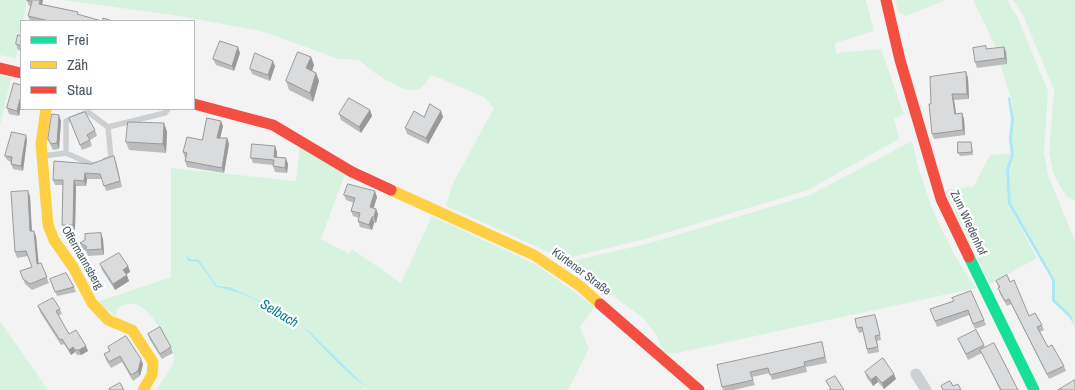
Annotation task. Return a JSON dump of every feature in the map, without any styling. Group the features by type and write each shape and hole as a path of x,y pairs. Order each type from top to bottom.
{"street":[{"name":"Zum Wiedenhof","path":"886,0 900,60 941,200 1034,390"},
{"path":"0,68 20,73"},
{"name":"Kürtener Straße","path":"195,104 273,125 352,172 550,264 607,309 669,367 699,390"},
{"name":"Offermannsberg","path":"46,110 42,156 48,225 54,240 73,267 92,303 108,320 132,330 153,362 152,375 142,390"},
{"path":"916,374 926,390"}],"lane":[{"path":"66,153 66,121 88,112 108,126 165,113 167,110"},
{"path":"42,156 66,153 93,165 111,158 108,126"}],"green space":[{"path":"0,0 27,0 23,20 20,20 20,37 16,58 0,55"},
{"path":"62,0 866,0 874,31 835,43 836,53 881,49 904,114 894,119 899,139 808,190 649,238 564,259 446,206 452,185 494,108 484,97 432,75 418,89 409,90 402,88 377,74 360,60 339,59 261,31 173,15"},
{"path":"895,0 946,0 906,16 898,12"},
{"path":"973,0 1007,0 1018,18 1048,91 1044,153 1048,175 1075,241 1075,322 1071,315 1054,300 1055,280 1011,203 1009,170 1014,155 1012,139 1014,119 1011,98 1000,64 1007,63 1006,53 998,52"},
{"path":"1013,0 1075,0 1075,200 1066,196 1053,173 1049,153 1054,90 1023,15"},
{"path":"0,74 12,75 0,125"},
{"path":"912,141 922,180 936,218 954,254 976,288 677,353 665,353 662,350 658,337 643,318 568,262 650,243 810,195"},
{"path":"300,147 345,174 321,239 349,254 352,249 401,283 432,216 537,265 595,307 580,327 589,349 568,390 369,390 310,332 271,306 231,287 217,286 199,260 188,261 198,262 216,287 230,289 271,307 309,333 367,390 156,390 171,368 174,353 155,322 139,306 125,305 117,309 116,317 97,302 171,277 171,168 296,181"},
{"path":"1011,153 1006,169 1008,204 1037,258 990,284 945,190 974,186 990,155"},
{"path":"0,321 48,390 0,390"}],"water":[{"path":"1010,97 1014,119 1012,139 1014,155 1009,170 1011,203 1055,280 1055,300 1071,315 1075,326 1069,317 1052,301 1052,280 1008,204 1006,169 1011,154 1009,139 1011,119 1008,98"},
{"path":"185,253 189,259 199,260 217,286 230,287 271,306 292,320 252,298 216,287 198,262 188,261"},
{"path":"292,320 310,332 369,390 332,357 311,335"}],"building":[{"path":"27,0 40,0 39,4 78,12 77,14 98,20 45,20 28,16 32,2"},
{"path":"18,35 20,36 20,46 16,44"},
{"path":"220,41 238,47 232,66 213,59"},
{"path":"986,46 986,49 1004,47 1005,58 975,62 973,48"},
{"path":"298,52 311,57 306,68 316,73 310,93 286,81"},
{"path":"255,53 273,61 268,75 250,69"},
{"path":"966,72 967,94 952,94 955,114 962,113 963,130 932,134 929,104 931,104 930,77"},
{"path":"14,83 20,85 20,99 17,111 7,108"},
{"path":"349,98 370,110 359,127 339,114"},
{"path":"430,104 441,111 426,138 405,128 414,111 424,117"},
{"path":"85,112 95,130 87,135 90,140 80,145 69,118"},
{"path":"52,114 59,115 57,143 51,144 48,139"},
{"path":"207,118 221,121 217,138 227,138 222,168 185,161 187,153 183,152 187,137 202,140"},
{"path":"128,122 164,123 163,144 126,142"},
{"path":"12,132 26,135 21,166 11,164 12,157 5,156"},
{"path":"958,142 971,142 972,152 958,153"},
{"path":"252,144 275,146 274,157 286,158 285,168 273,166 274,160 251,158"},
{"path":"114,156 120,181 104,186 100,174 85,173 84,181 74,180 73,225 62,225 63,180 53,180 54,161 91,164"},
{"path":"348,184 375,191 370,207 376,209 369,225 358,221 360,213 351,211 355,198 344,195"},
{"path":"28,191 30,231 34,231 37,264 41,263 47,277 30,284 23,279 20,271 32,267 26,251 15,252 11,192"},
{"path":"101,233 102,249 86,250 86,246 80,243 85,240 85,234"},
{"path":"119,253 128,266 123,270 127,275 113,284 100,264"},
{"path":"66,273 74,287 55,292 50,279"},
{"path":"1007,275 1010,282 1014,280 1029,316 1035,313 1042,325 1037,327 1048,347 1052,345 1064,366 1047,374 1009,299 1005,301 998,288 1000,287 996,281"},
{"path":"971,291 984,320 973,324 968,310 935,321 930,309 954,301 952,298"},
{"path":"53,298 60,309 56,311 69,334 76,330 86,346 79,350 75,350 73,347 69,350 62,339 60,340 38,306"},
{"path":"875,315 880,335 875,336 878,347 867,349 862,327 857,328 855,319"},
{"path":"160,327 171,347 160,354 148,334"},
{"path":"976,330 984,345 966,354 958,339"},
{"path":"126,336 141,359 138,371 131,375 120,356 109,362 104,354 110,351 108,347"},
{"path":"822,342 825,357 804,362 805,366 770,375 768,368 750,372 753,380 722,387 717,365"},
{"path":"994,343 1018,390 1001,390 980,350"},
{"path":"883,358 894,374 882,383 876,376 871,380 865,372"},
{"path":"835,376 844,390 829,390 831,389 826,381"},
{"path":"1075,380 1075,390 1058,390"},
{"path":"950,381 953,386 958,384 961,390 943,390 941,386"},
{"path":"120,383 124,390 109,389"}],"traffic: fast":[{"path":"969,257 1034,390"}],"traffic: slow":[{"path":"46,110 41,144 48,225 54,240 73,267 92,303 108,320 132,330 153,362 152,375 143,390"},
{"path":"391,190 534,255 580,286 600,304"}],"traffic: jam":[{"path":"886,0 900,60 941,199 969,257"},
{"path":"0,68 20,73"},
{"path":"195,104 273,125 352,172 391,190"},
{"path":"600,304 699,390"}],"water label":[{"name":"Selbach","path":"279,314"}]}
